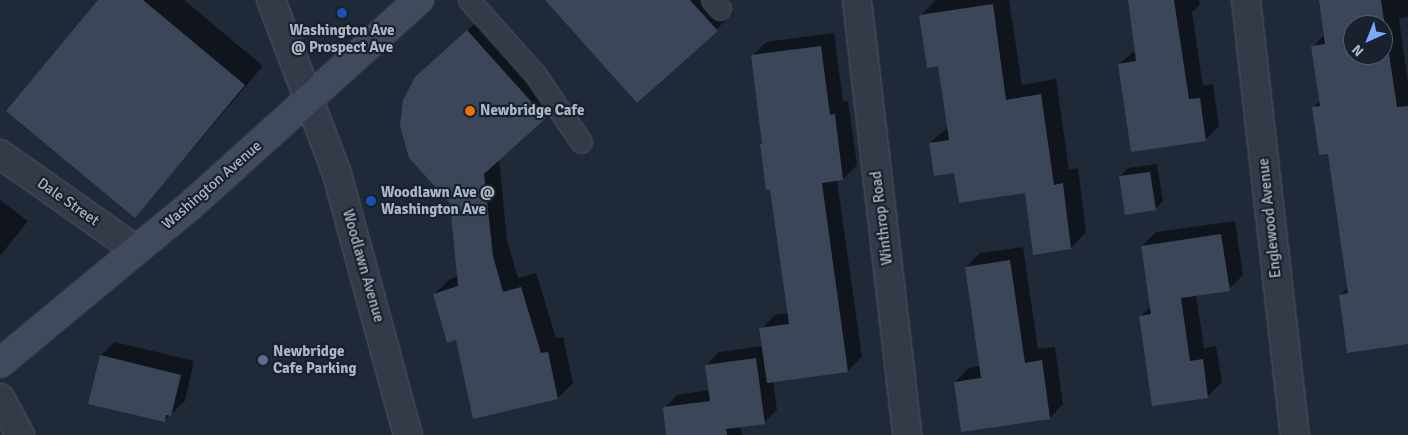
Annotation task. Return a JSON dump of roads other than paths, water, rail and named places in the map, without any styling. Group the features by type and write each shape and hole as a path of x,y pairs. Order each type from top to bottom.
{"main road":[{"name":"Washington Avenue","path":"0,363 136,250 309,100 419,0"}],"street":[{"name":"Woodlawn Avenue","path":"271,0 337,174 408,435"},
{"name":"Winthrop Road","path":"856,0 907,435"},
{"name":"Englewood Avenue","path":"1246,0 1295,435"},
{"name":"Dale Street","path":"0,154 136,250"},
{"path":"0,398 20,435"}],"lane":[{"path":"469,0 535,74 581,142"}],"place":[{"name":"Washington Ave @ Prospect Ave","path":"342,13"},
{"name":"Newbridge Cafe","path":"470,111"},
{"name":"Woodlawn Ave @ Washington Ave","path":"371,201"},
{"name":"Newbridge Cafe Parking","path":"263,360"}]}
